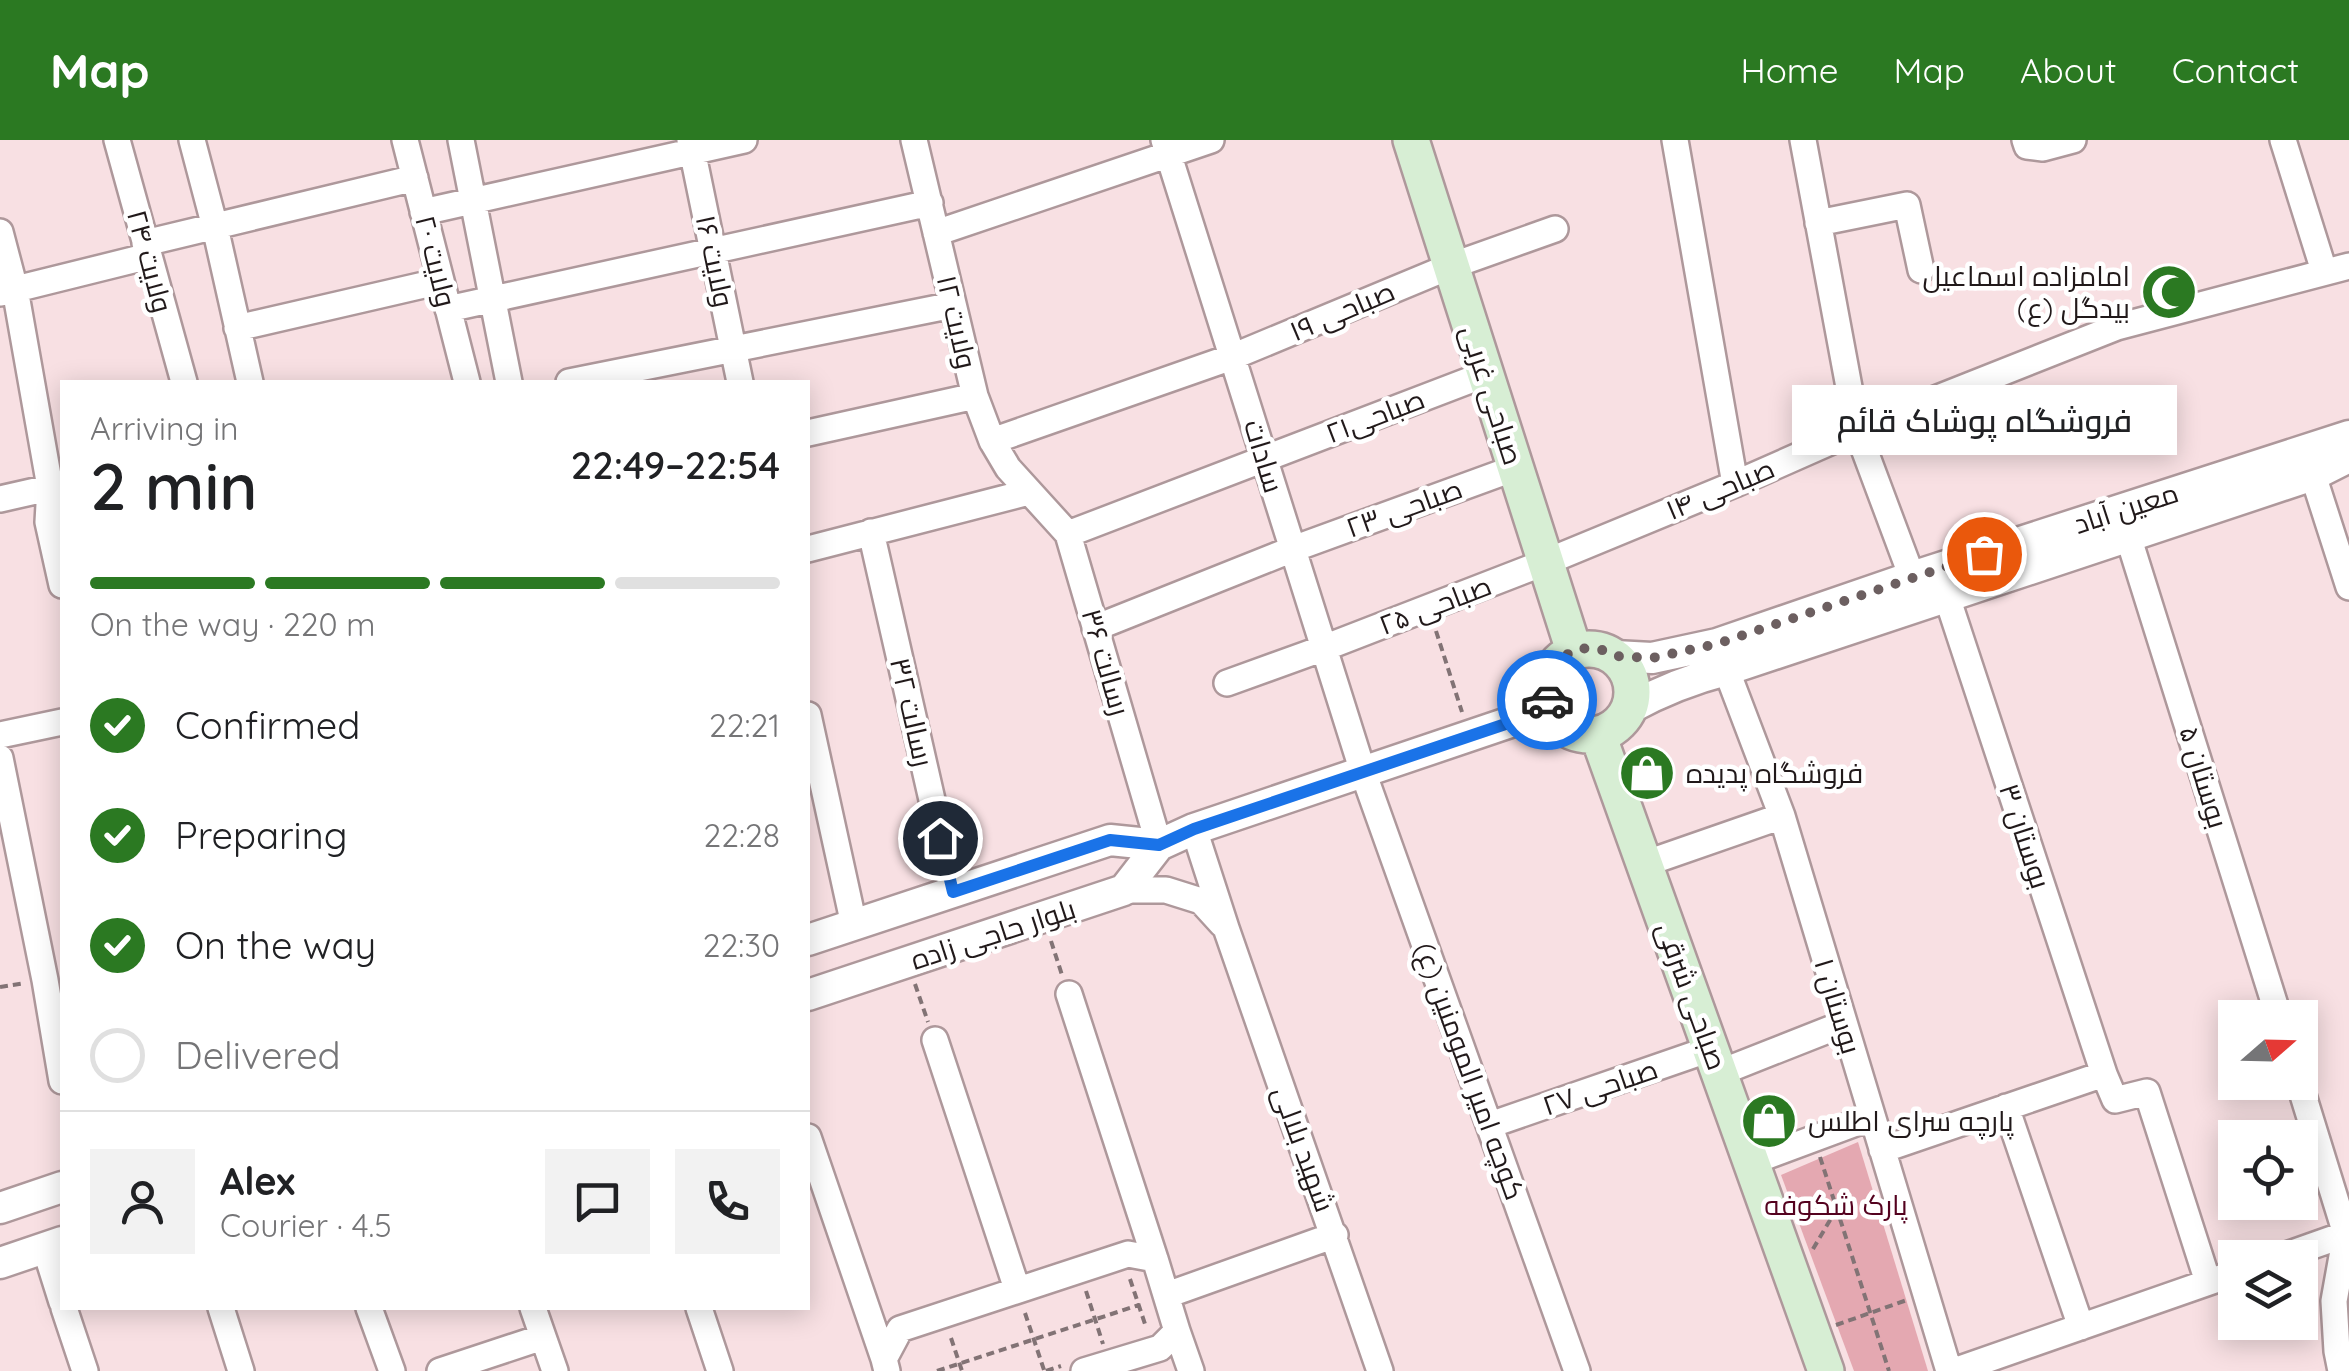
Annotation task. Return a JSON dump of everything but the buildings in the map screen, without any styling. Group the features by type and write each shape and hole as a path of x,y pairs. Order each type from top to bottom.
{"main road":[{"name":"صباحی غربی","path":"1415,141 1574,650"},
{"path":"1574,650 1602,650 1615,656 1631,680 1633,694 1622,720 1598,735 1583,735 1557,722 1546,696 1552,668 1574,650"},
{"name":"صباحی شرقی","path":"1598,735 1826,1371"}],"street":[{"name":"ولایت ۲۴","path":"117,140 183,380"},
{"path":"192,140 250,380"},
{"name":"ولایت ۲۰","path":"405,140 467,380"},
{"path":"460,140 510,380"},
{"path":"424,212 691,146 744,140"},
{"name":"ولایت ۱۲","path":"914,140 974,396 992,441 1029,492"},
{"path":"936,232 1166,147 1211,140"},
{"path":"1675,140 1735,484"},
{"path":"1803,140 1857,430 1912,577"},
{"path":"2025,140 2027,146 2043,148 2073,140"},
{"path":"2283,140 2336,269"},
{"name":"ولایت ۱۶","path":"691,146 740,380"},
{"name":"سادات","path":"1166,147 1363,772"},
{"path":"7,291 215,227 415,178"},
{"path":"448,308 930,203"},
{"path":"1818,223 1906,204 1921,270"},
{"name":"صباحی ۱۹","path":"992,441 1232,357 1451,266 1555,229"},
{"path":"0,232 7,291 56,486 48,522 60,577"},
{"name":"صباحی ۱۴","path":"1546,562 1857,430 2117,327 2336,269"},
{"path":"237,328 441,281"},
{"path":"590,380 644,375 733,350 953,305"},
{"name":"صباحی۲۱","path":"1068,534 1486,374"},
{"path":"810,433 974,396"},
{"name":"معین آباد","path":"1630,708 1721,657 1912,577 2349,436"},
{"name":"معین آباد","path":"1615,656 1721,657 1946,597 2313,475 2349,457"},
{"name":"صباحی ۲۳","path":"1096,628 1293,549 1516,468"},
{"path":"2313,475 2349,587"},
{"path":"0,498 56,486"},
{"path":"810,547 1029,492"},
{"name":"رسالت ۳۶","path":"1029,492 1068,534 1159,845"},
{"name":"رسالت ۳۲","path":"871,532 953,892"},
{"name":"بوستان ۵","path":"2128,536 2273,1000"},
{"name":"صباحی ۲۵","path":"1227,683 1546,562"},
{"name":"بوستان ۳","path":"1946,597 2104,1074"},
{"name":"بوستان ۱","path":"1721,657 1782,816 1951,1371"},
{"path":"1124,890 1159,845 1194,829 1550,709"},
{"path":"0,735 60,722"},
{"path":"810,724 854,924"},
{"path":"0,758 60,1068"},
{"name":"کوچه امیر المومنین (ع)","path":"1363,772 1576,1371"},
{"path":"1644,864 1782,816"},
{"name":"شهید بلالی","path":"1194,829 1380,1371"},
{"name":"بلوار حاجی زاده","path":"810,939 1110,840 1159,845"},
{"path":"1124,890 1166,890 1201,901 1226,928"},
{"name":"بلوار حاجی زاده","path":"810,994 1124,890"},
{"path":"1068,994 1191,1371"},
{"name":"صباحی ۲۷","path":"1490,1126 1843,1024"},
{"path":"935,1040 1017,1289"},
{"path":"1882,1150 2104,1074 2114,1100 2147,1092 2208,1282"},
{"path":"2305,1100 2348,1232 2334,1302 2341,1371"},
{"path":"2006,1107 2081,1326"},
{"path":"1751,1162 1872,1117"},
{"path":"810,1143 886,1365"},
{"path":"0,1208 60,1188"},
{"path":"2318,1243 2348,1232"},
{"path":"1168,1295 1334,1235"},
{"path":"0,1263 54,1245 60,1281"},
{"path":"886,1365 900,1329 1128,1254 1155,1260"},
{"path":"1951,1371 2218,1278"},
{"path":"66,1310 85,1371"},
{"path":"222,1310 241,1371"},
{"path":"371,1310 392,1371"},
{"path":"534,1310 555,1371"},
{"path":"700,1310 720,1371"},
{"path":"1085,1367 1160,1348 1178,1331"},
{"path":"440,1371 543,1337"}],"path":[{"path":"1428,608 1470,736"},
{"path":"1050,940 1068,994"},
{"path":"915,984 935,1040"},
{"path":"1814,1138 1889,1371"},
{"path":"1795,1285 1836,1208"},
{"path":"1017,1289 1045,1371 1085,1367 1094,1319 1078,1270"},
{"path":"1128,1273 1149,1338"},
{"path":"1812,1333 1926,1293"},
{"path":"937,1371 1139,1304"},
{"path":"944,1314 962,1371"}],"green space":[{"name":"پارک شکوفه","path":"1858,1142 1928,1371 1854,1371 1781,1175"}],"way so far":[{"path":"1547,700 1552,668 1574,650 1588,648 1615,656 1652,658 1717,644 1984,554"}],"place":[{"name":"امامزاده اسماعیل (ع) بیدگل","path":"2169,292"},
{"name":"فروشگاه پوشاک قائم","path":"1984,554"},
{"name":"فروشگاه پدیده","path":"1647,773"},
{"name":"پارچه سرای اطلس","path":"1769,1121"}],"route":[{"path":"940,838 953,892 1110,840 1159,845 1194,829 1550,709 1547,700"}]}
